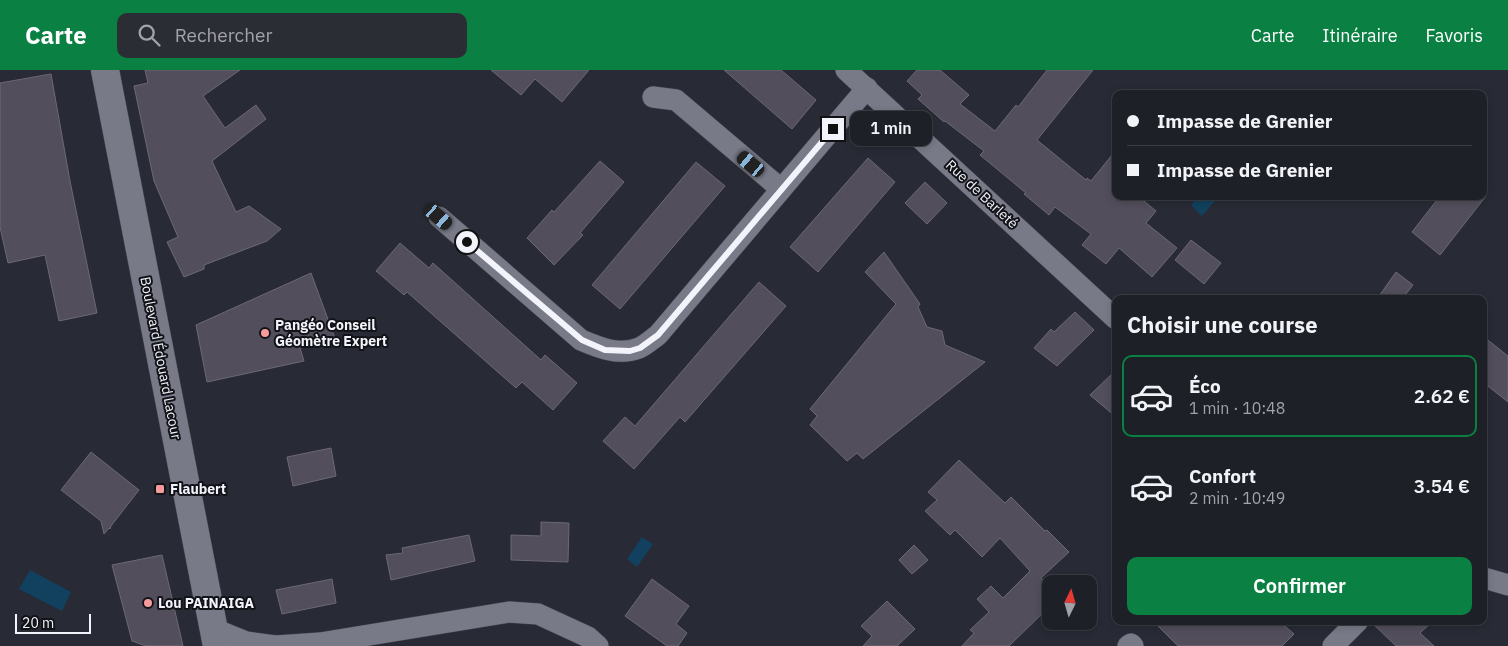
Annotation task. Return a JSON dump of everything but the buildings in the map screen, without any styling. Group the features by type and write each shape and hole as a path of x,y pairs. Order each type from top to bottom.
{"main road":[{"name":"Boulevard Édouard Lacour","path":"104,70 215,638"}],"street":[{"name":"Rue de Barleté","path":"846,70 1112,314"},
{"path":"439,217 582,340 605,350 630,351 640,348 658,335 867,88"},
{"path":"653,97 676,100 781,189"},
{"path":"1487,579 1508,585"},
{"path":"215,638 275,646 388,639 509,612 538,614 588,637 598,646"},
{"path":"1333,646 1354,625"},
{"path":"1128,646 1131,644 1133,646"}],"water":[{"path":"1195,200 1216,200 1202,216 1191,205"},
{"path":"642,537 653,544 637,567 627,559"},
{"path":"30,570 71,592 62,611 19,589"}],"place":[{"name":"Pangéo Conseil Géomètre Expert","path":"265,333"},
{"name":"Flaubert","path":"160,489"},
{"name":"Lou PAINAIGA","path":"148,603"}],"route":[{"path":"467,242 582,340 605,350 630,351 640,348 658,335 833,129"}]}
